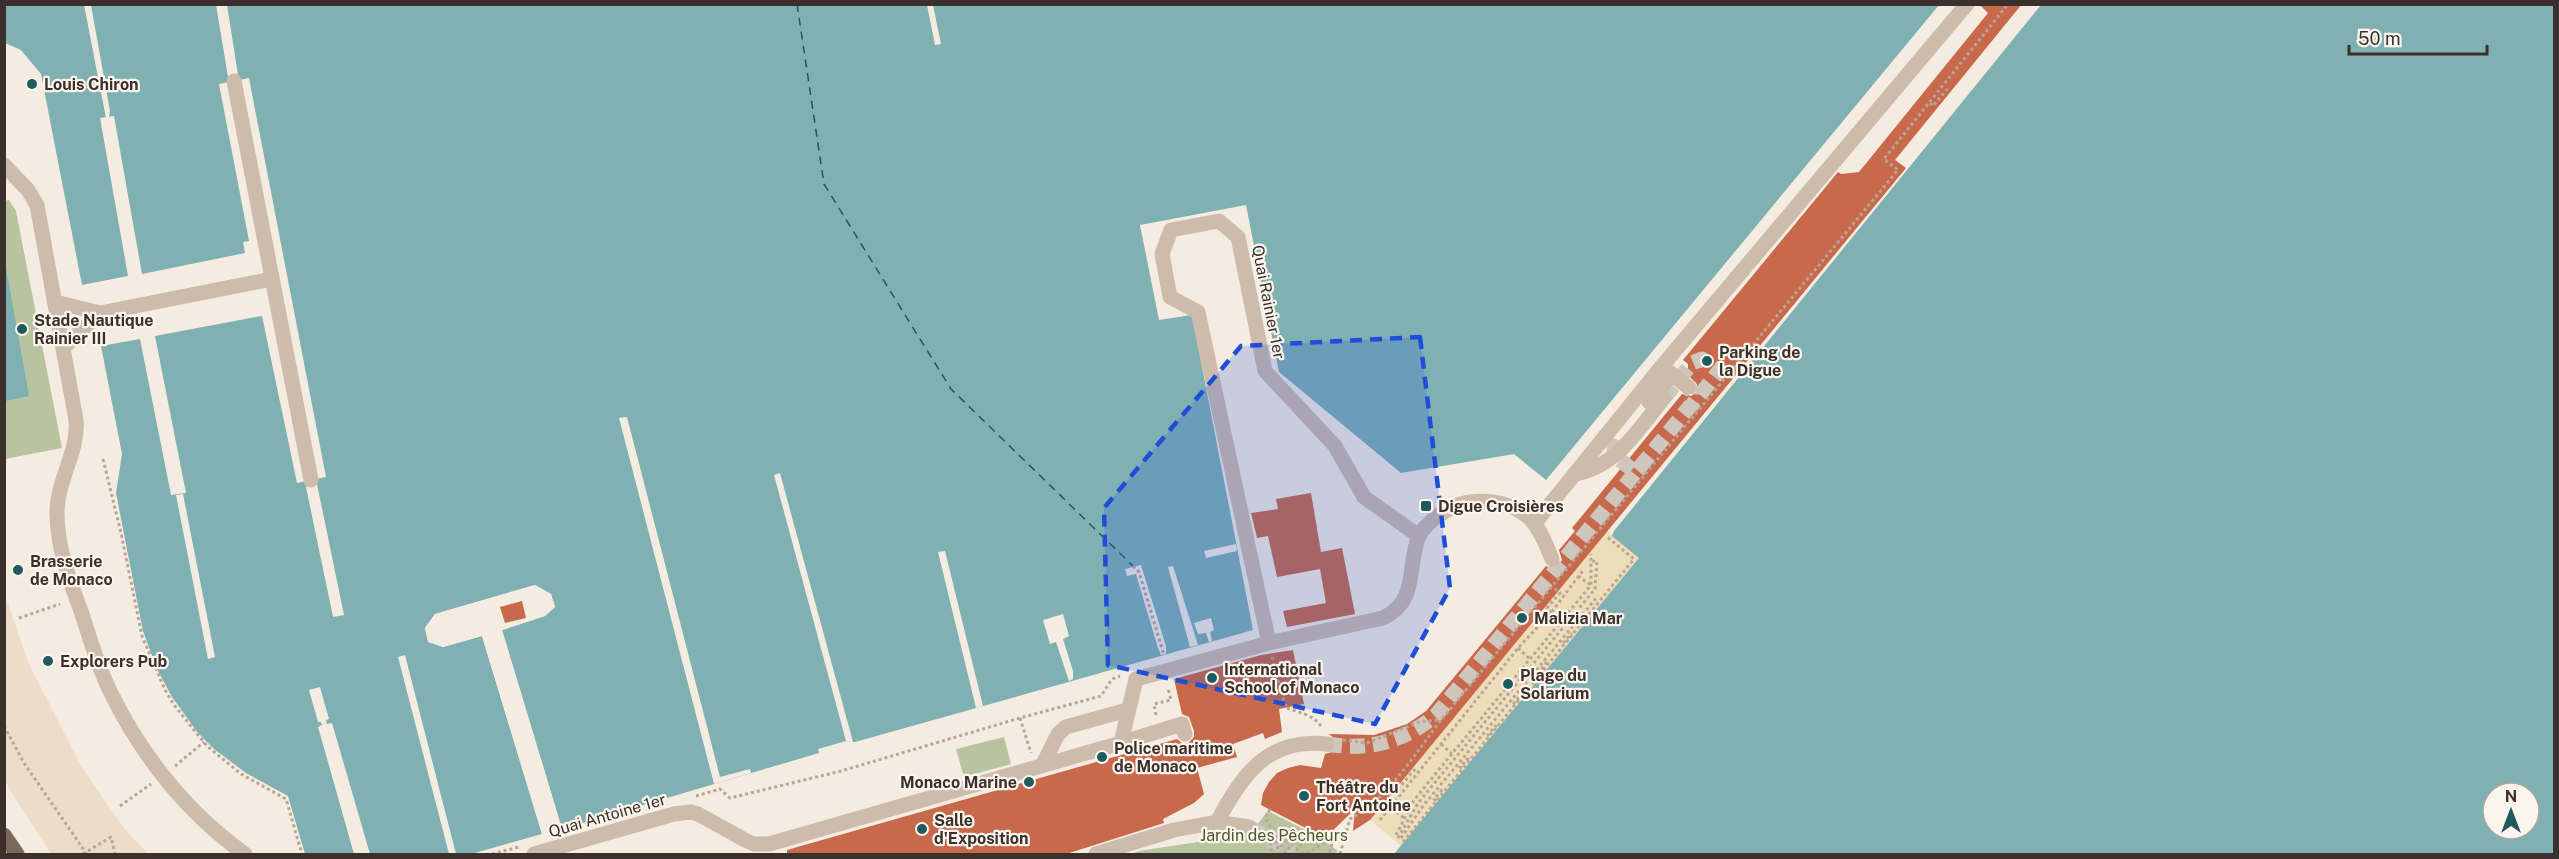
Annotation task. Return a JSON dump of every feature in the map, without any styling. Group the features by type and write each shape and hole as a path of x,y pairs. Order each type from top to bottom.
{"main road":[{"path":"4,835 17,855"}],"street":[{"path":"1535,523 1667,370 1967,4"},
{"path":"234,81 311,480"},
{"path":"5,166 28,190 37,205 77,431 62,481 57,513 63,561 109,689 139,742 163,776 202,820 245,855"},
{"name":"Quai Rainier 1er","path":"1269,643 1198,312 1170,297 1162,254 1171,230 1219,221 1238,237 1264,371 1335,446 1364,497 1419,536"},
{"path":"55,302 100,313 272,279"},
{"path":"63,348 100,313"},
{"path":"1667,370 1688,387"},
{"path":"1618,440 1667,370"},
{"path":"1575,474 1595,469 1614,458 1664,398"},
{"path":"1120,743 1136,679 1269,643 1383,618 1398,611 1407,595 1419,536 1431,520 1448,509 1463,503 1483,501 1505,504 1523,512 1535,523 1552,559"},
{"path":"1042,766 1058,734 1065,727 1127,710"},
{"path":"1042,766 1182,724 1185,734"},
{"path":"1217,822 1249,773 1273,752 1298,742 1333,739"},
{"name":"Quai Antoine 1er","path":"534,855 674,814 691,812 754,844 769,844 1042,766"},
{"path":"1096,855 1174,830 1217,822 1249,827"}],"path":[{"path":"1340,855 1350,819 1360,814 1393,783 1442,720 1898,170 1884,159 2008,4"},
{"path":"1930,103 1933,106 1949,87"},
{"path":"103,459 121,533 141,636 165,690 174,705 207,746 241,774 285,799 302,855"},
{"path":"1399,838 1412,831 1414,800 1427,784 1540,667 1634,560 1606,537"},
{"path":"1399,838 1454,755 1591,585 1591,554"},
{"path":"1399,838 1489,729 1535,662 1593,591 1597,561 1591,561"},
{"path":"1133,566 1139,572 1166,663 1162,664 1171,700 1154,705 1160,730"},
{"path":"1380,820 1518,648 1551,613 1584,569"},
{"path":"1578,576 1591,585"},
{"path":"1551,613 1547,608 1560,593 1553,587"},
{"path":"1593,591 1600,597"},
{"path":"1411,823 1436,801 1573,634 1600,597"},
{"path":"20,618 76,598"},
{"path":"1556,627 1566,636"},
{"path":"1565,643 1566,636 1573,634"},
{"path":"1269,643 1286,708 1319,723"},
{"path":"1518,648 1530,659"},
{"path":"1535,662 1540,667 1539,672 1541,673"},
{"path":"1540,667 1548,664"},
{"path":"720,789 730,798 841,771 1101,696 1112,679 1121,676"},
{"path":"1505,690 1513,696 1515,704"},
{"path":"1513,696 1522,697"},
{"path":"1333,739 1367,743 1419,722 1442,720"},
{"path":"1480,721 1489,729 1489,737"},
{"path":"4,726 24,763 85,854 111,837 115,855"},
{"path":"1489,729 1497,727"},
{"path":"1442,744 1462,761"},
{"path":"1462,761 1470,760"},
{"path":"1462,761 1460,767 1463,768"},
{"path":"1393,783 1399,788 1414,770 1417,773"},
{"path":"1427,784 1437,793"},
{"path":"1436,801 1434,799 1437,793 1444,791"},
{"path":"1392,807 1411,823"},
{"path":"1270,809 1264,818 1269,823 1271,855"},
{"path":"1271,836 1277,835 1276,846 1279,849 1295,829 1306,838"},
{"path":"1312,831 1297,849 1305,855 1330,838 1333,839 1329,855"},
{"path":"1284,855 1300,833"}],"highlighted area":[{"path":"1420,337 1450,588 1375,724 1108,665 1104,508 1241,346"}],"green space":[{"name":"Stade Nautique Rainier III","path":"9,200 16,211 62,448 5,459 4,201"},
{"path":"1004,737 1011,764 964,777 956,749"},
{"name":"Jardin des Pêcheurs","path":"1268,811 1319,837 1338,851 1335,854 1132,854 1250,834"}],"sand":[{"name":"Plage du Solarium","path":"1607,531 1640,558 1401,846 1370,820"}],"shaded area":[{"path":"5,595 28,662 82,768 124,828 148,854 51,854 9,788 4,778"}],"water":[{"path":"4,5 1939,5 1546,480 1514,454 1401,473 1279,372 1246,205 1140,225 1159,320 1192,315 1253,630 855,742 846,741 818,749 819,753 562,829 502,630 545,616 555,607 551,594 535,585 435,614 425,628 428,642 443,647 482,636 542,834 471,854 305,854 288,796 246,773 214,749 198,733 172,697 156,667 143,631 116,493 122,454 101,346 140,339 171,495 186,493 155,336 262,316 297,483 326,477 249,78 219,84 249,241 243,242 245,253 142,274 114,116 100,118 128,276 82,285 41,74 21,50 5,43"},
{"path":"2041,5 2554,5 2554,854 1394,854 1639,558 1612,536"},
{"path":"4,262 29,396 5,401"}],"pier":[{"path":"84,5 91,5 110,111 109,117 106,118"},
{"path":"216,5 227,5 238,75 228,77"},
{"path":"927,5 933,5 941,44 935,45"},
{"path":"627,417 720,777 750,769 751,773 714,784 619,418"},
{"path":"780,473 853,742 846,741 774,475"},
{"path":"317,484 344,615 333,617 306,487"},
{"path":"183,494 215,657 208,659 176,495"},
{"path":"1236,544 1237,551 1206,558 1204,551"},
{"path":"945,551 983,706 976,708 938,552"},
{"path":"1141,565 1166,646 1166,654 1161,655 1158,648 1136,574 1127,576 1125,569"},
{"path":"1173,566 1198,645 1190,647 1168,567"},
{"path":"535,585 551,594 555,607 545,616 502,630 562,829 559,830 499,630 501,627 543,614 552,606 548,596 535,588 437,616 428,629 430,639 443,644 482,633 485,635 545,833 542,834 482,636 443,647 428,641 425,628 435,614"},
{"path":"1063,614 1069,636 1063,639 1073,671 1073,679 1069,681 1056,642 1050,644 1043,620"},
{"path":"1211,618 1214,630 1210,632 1212,641 1209,642 1206,633 1198,634 1194,623"},
{"path":"405,655 456,854 449,854 398,657"},
{"path":"320,687 329,719 326,720 327,724 332,723 370,854 354,854 318,727 322,725 318,722 309,690"}],"building":[{"path":"1979,4 2022,4 1895,160 1906,168 1370,820 1353,831 1355,809 1325,838 1261,805 1263,793 1277,773 1300,765 1321,768 1325,754 1332,752 1337,745 1335,739 1329,734 1374,735 1407,724 1426,711 1546,566 1551,569 1559,565 1562,560 1559,550 1575,531 1572,528 1682,394 1691,396 1696,393 1697,384 1688,375 1688,364 1683,360 1838,172 1841,174 1859,172 1988,13"},
{"path":"1311,493 1321,552 1342,548 1355,614 1287,627 1283,611 1326,603 1320,569 1277,577 1268,536 1257,538 1251,513 1278,509 1276,499"},
{"path":"522,601 526,618 505,623 500,607"},
{"path":"1293,650 1304,704 1279,709 1282,732 1265,739 1263,733 1233,744 1237,757 1197,768 1204,794 1194,803 1163,819 1164,823 1063,855 787,855 787,850 1177,739 1182,743 1188,743 1194,737 1194,731 1189,717 1182,714 1174,679 1261,655"}],"ferry route":[{"path":"797,4 824,184 951,389 1133,566"}],"tunnel":[{"path":"1664,398 1692,363 1702,359 1719,371 1691,406"},
{"path":"1327,744 1357,746 1385,742 1411,732 1436,715 1691,405 1692,392 1688,387"},
{"path":"1618,440 1614,449 1619,459 1636,473 1641,467"},
{"path":"1249,827 1286,848 1291,854"}],"place":[{"name":"Louis Chiron","path":"32,84"},
{"name":"Stade Nautique Rainier III","path":"22,329"},
{"name":"Parking de la Digue","path":"1707,361"},
{"name":"Digue Croisières","path":"1426,506"},
{"name":"Brasserie de Monaco","path":"18,570"},
{"name":"Malizia Mar","path":"1522,618"},
{"name":"Explorers Pub","path":"48,661"},
{"name":"International School of Monaco","path":"1212,678"},
{"name":"Plage du Solarium","path":"1508,684"},
{"name":"Police maritime de Monaco","path":"1102,757"},
{"name":"Monaco Marine","path":"1029,782"},
{"name":"Théâtre du Fort Antoine","path":"1304,796"},
{"name":"Salle d'Exposition","path":"922,829"}]}
